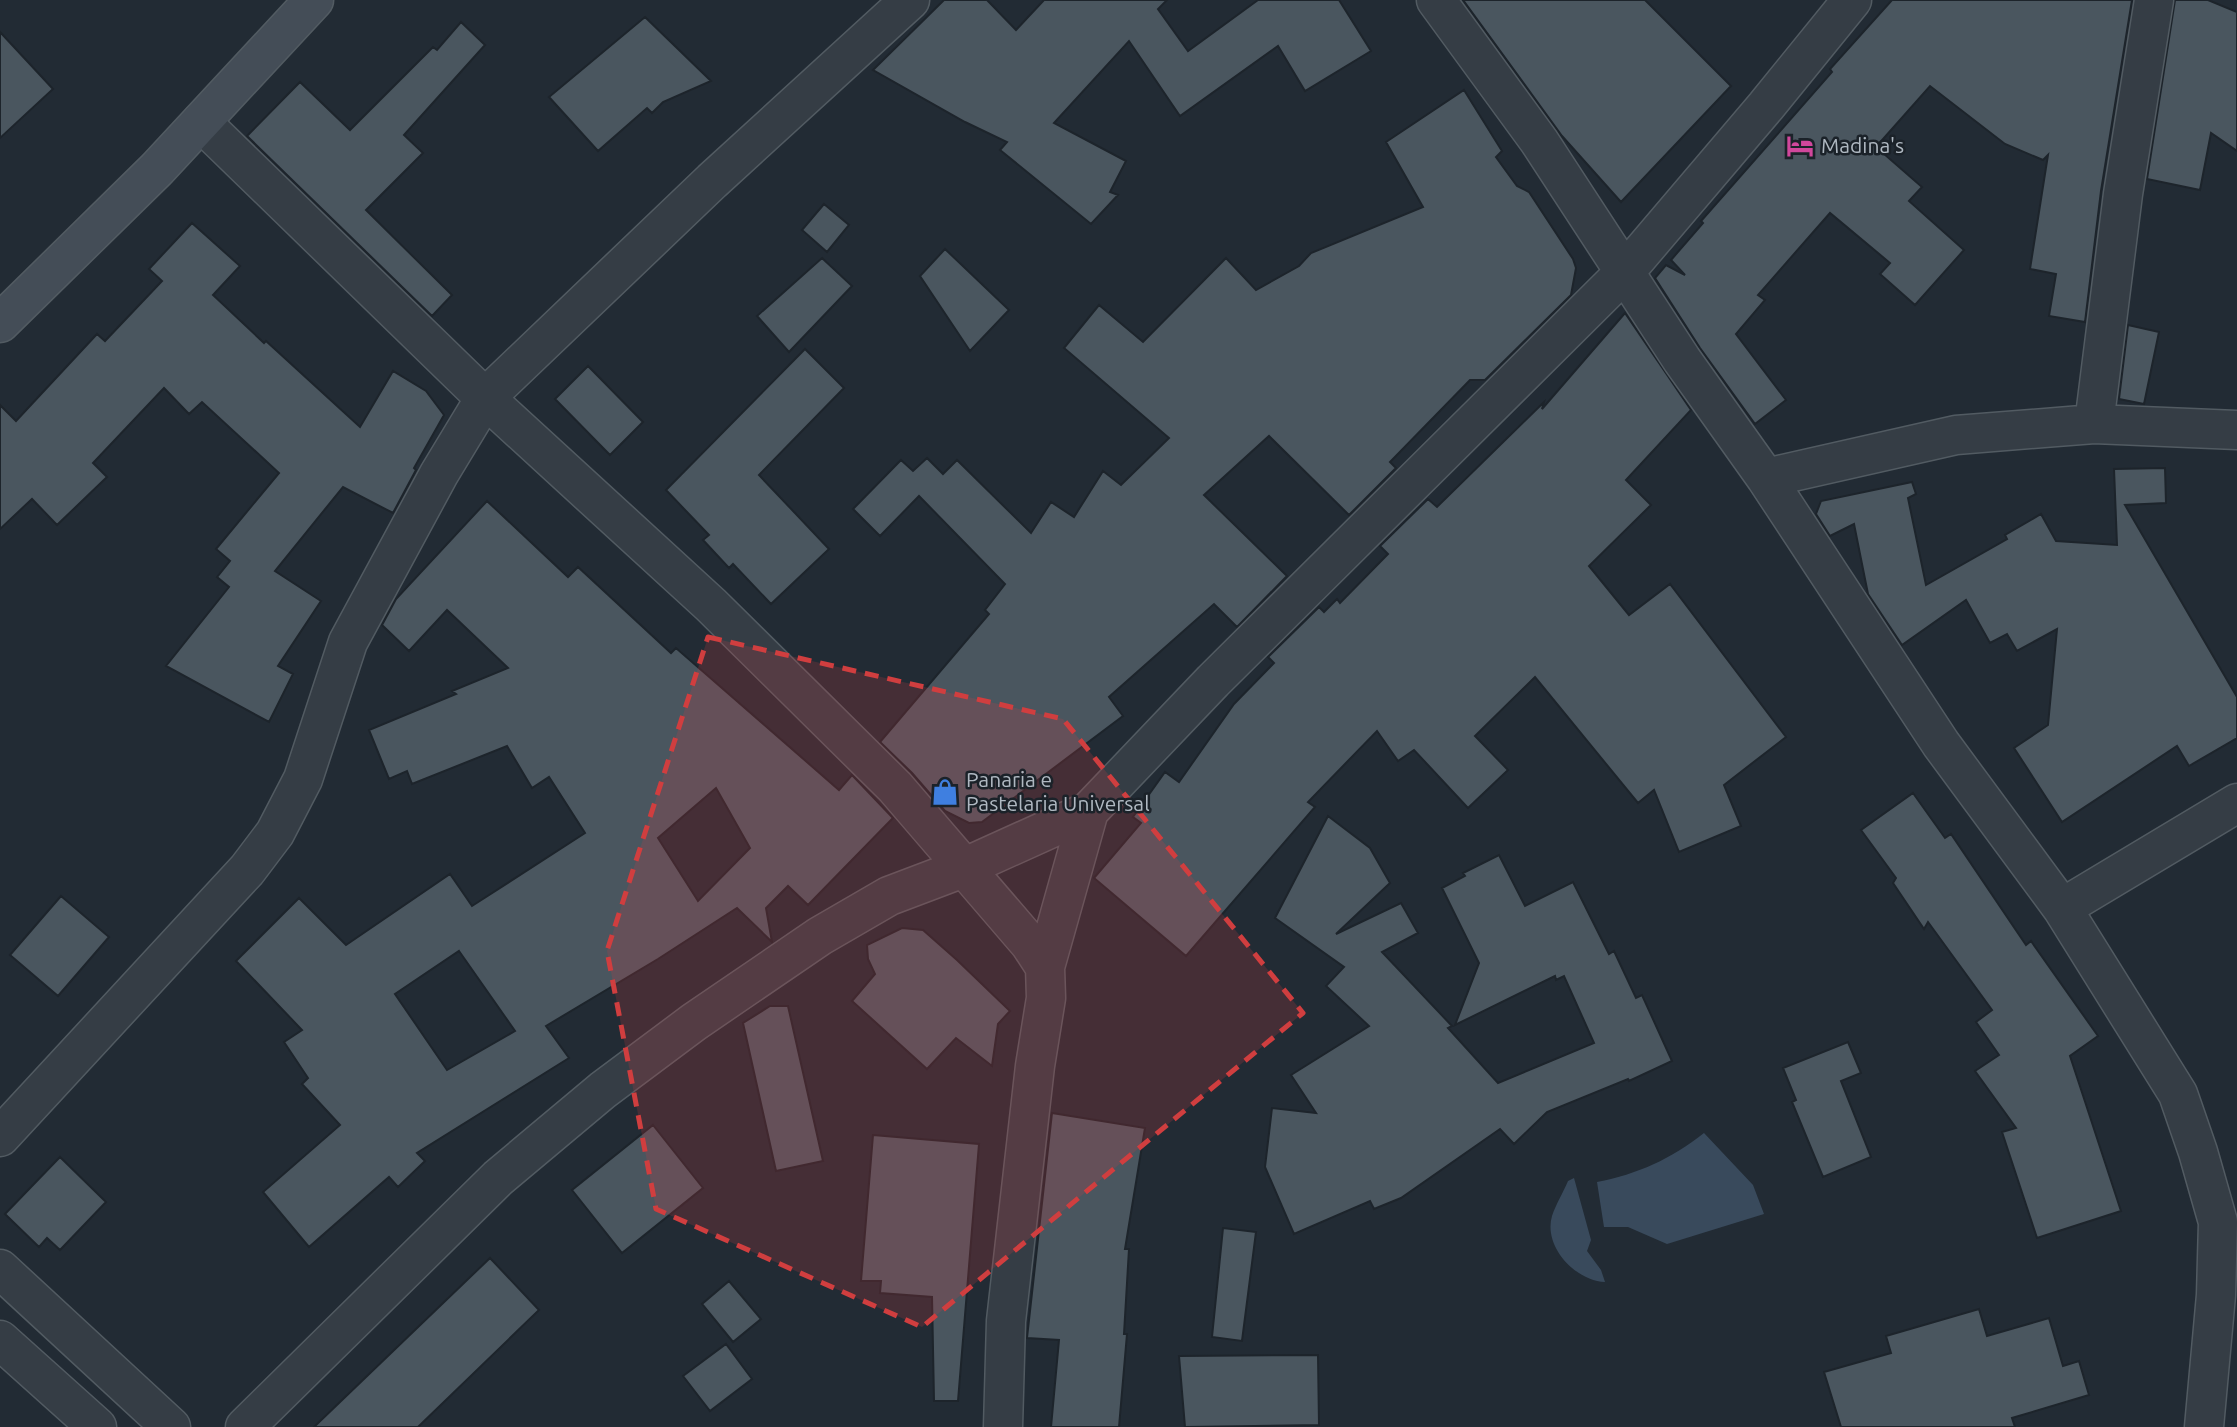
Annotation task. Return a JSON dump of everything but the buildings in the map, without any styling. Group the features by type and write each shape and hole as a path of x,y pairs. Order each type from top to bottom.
{"main road":[{"path":"0,323 157,169 314,0"}],"street":[{"path":"0,1138 247,870 275,833 303,779 348,642 439,474 485,398 712,181 910,0"},
{"path":"1436,0 1538,141 1682,360 1766,478 1941,744 2062,908 2178,1094 2218,1222 2216,1295 2204,1427"},
{"path":"245,1427 498,1178 603,1090 694,1022 820,936 889,896 963,868 1089,811 1213,681 1624,273 1852,0"},
{"path":"2094,424 2123,194 2154,0"},
{"path":"201,122 485,398 730,625 895,788 1030,944 1045,967"},
{"path":"1766,478 1956,435 2094,424 2237,429"},
{"path":"2062,908 2237,803"},
{"path":"1003,1427 1006,1321 1032,1092 1046,998 1045,967 1089,811"},
{"path":"0,1269 171,1427"},
{"path":"0,1340 97,1427"}],"highlighted area":[{"path":"708,637 1063,719 1303,1013 922,1327 656,1209 607,951"}],"water":[{"path":"1704,1133 1753,1185 1764,1214 1667,1244 1628,1227 1604,1227 1597,1182 1626,1175 1653,1164"},
{"path":"1574,1178 1591,1240 1587,1251 1601,1270 1605,1282 1583,1276 1573,1269 1557,1250 1552,1239 1552,1216 1568,1181"}],"place":[{"name":"Madina's","path":"1800,146"},
{"name":"Panaria e Pastelaria Universal","path":"945,792"}]}
